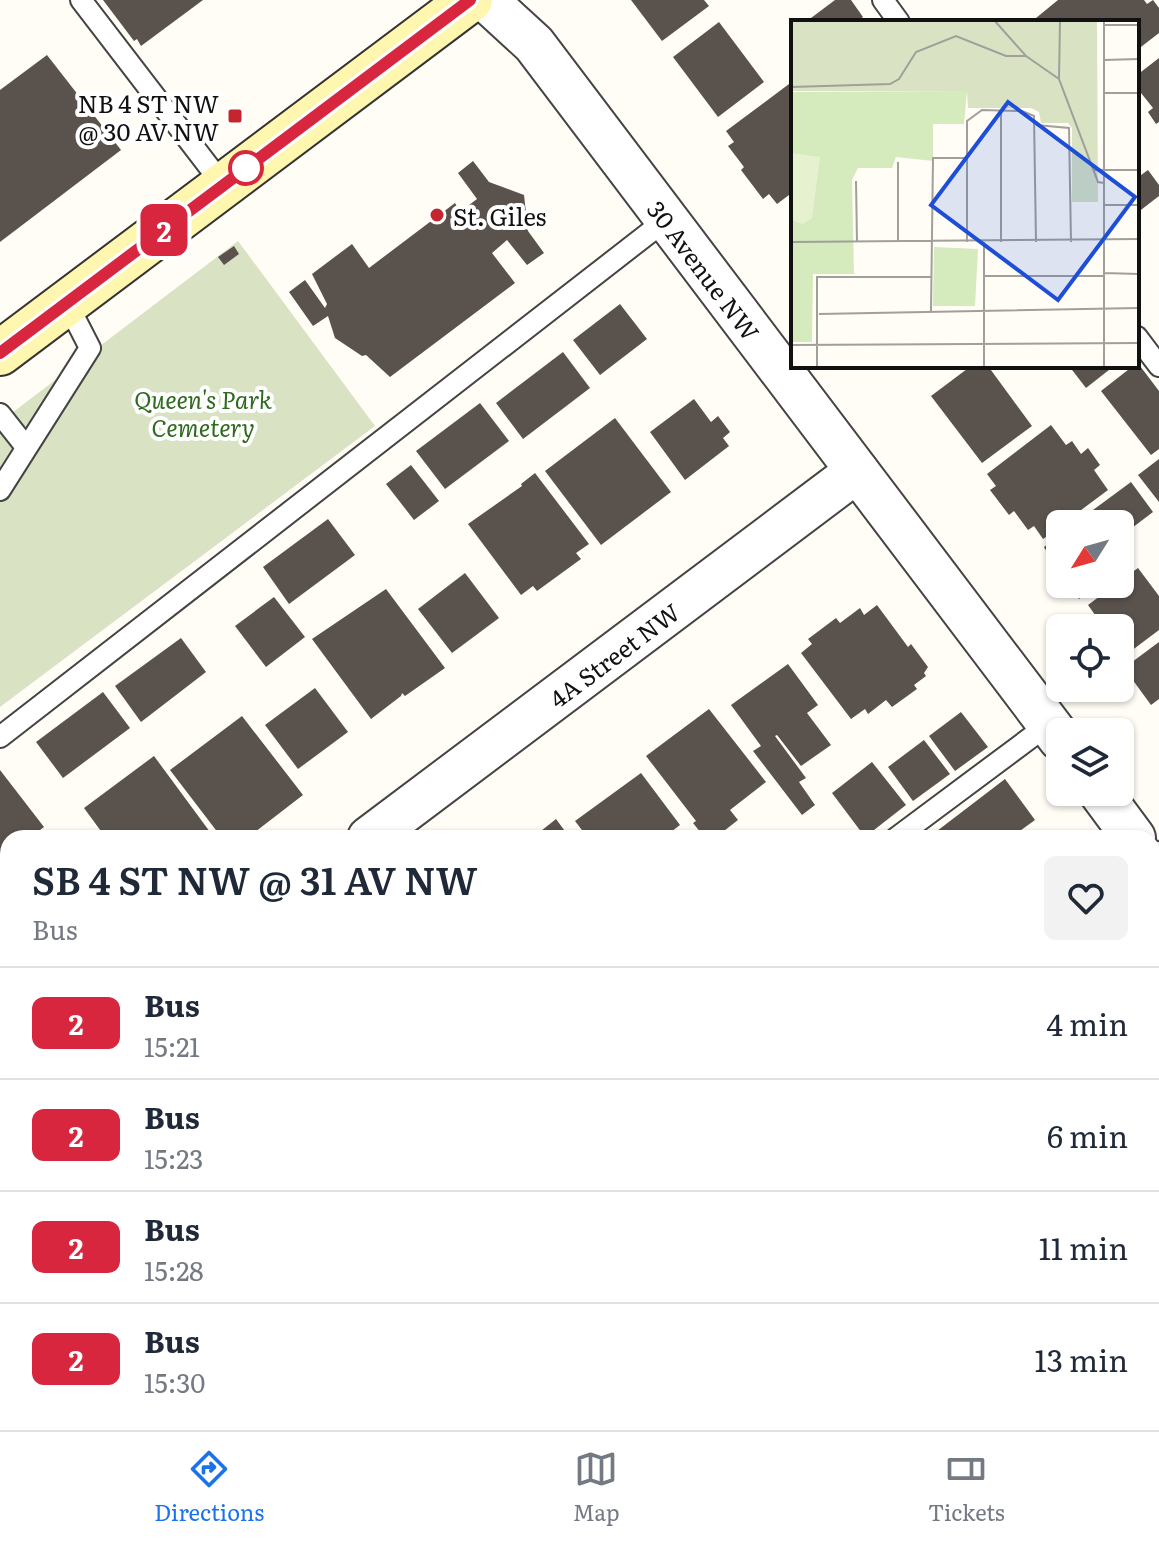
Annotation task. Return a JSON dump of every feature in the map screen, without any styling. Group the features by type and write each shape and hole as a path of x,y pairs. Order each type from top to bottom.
{"main road":[{"path":"0,353 470,0"}],"street":[{"name":"30 Avenue NW","path":"486,0 534,44 1046,720"},
{"name":"4A Street NW","path":"380,830 857,471"},
{"path":"1110,806 1128,830"}],"lane":[{"path":"81,0 223,185"},
{"path":"883,0 898,20"},
{"path":"0,737 667,219"},
{"path":"0,490 90,348 67,303"},
{"path":"1139,340 1159,366"},
{"path":"0,414 26,447"},
{"path":"908,830 1046,736"}],"green space":[{"name":"Queen's Park Cemetery","path":"238,241 375,426 0,707 0,422"}],"building":[{"path":"103,0 203,0 141,46"},
{"path":"631,0 704,0 709,6 662,41"},
{"path":"835,0 851,0 863,17 859,20 811,18"},
{"path":"1058,0 1144,0 1147,4 1153,0 1159,8 1159,33 1139,48 1139,20 1036,18"},
{"path":"719,22 764,82 718,117 673,57"},
{"path":"47,55 121,150 0,242 0,90"},
{"path":"1159,58 1159,122 1156,124 1148,112 1153,108 1139,90 1139,73"},
{"path":"791,82 791,194 777,204 769,194 763,199 741,170 744,167 728,146 734,142 726,131"},
{"path":"473,161 489,182 524,195 528,231 544,253 527,265 507,240 492,253 515,283 390,377 366,355 362,356 335,338 328,316 313,326 289,292 305,280 325,308 327,304 312,274 352,244 369,268 455,203 460,212 477,199 458,173"},
{"path":"1148,170 1159,185 1159,196 1139,211 1139,177"},
{"path":"234,246 239,254 224,265 218,257"},
{"path":"620,304 647,339 600,375 573,340"},
{"path":"563,352 590,388 523,439 496,403"},
{"path":"1139,365 1159,391 1159,449 1151,455 1101,391 1130,368 1139,368"},
{"path":"968,368 989,368 1032,426 982,463 931,396"},
{"path":"1071,368 1111,368 1086,388"},
{"path":"694,399 711,422 718,416 730,432 723,438 729,446 685,480 650,432"},
{"path":"480,403 509,441 445,489 416,451"},
{"path":"615,418 671,492 601,545 545,471"},
{"path":"1051,425 1066,445 1072,441 1081,454 1088,448 1100,465 1094,470 1108,490 1081,510 1046,510 1046,537 1043,539 1034,526 1028,530 1014,511 1009,515 990,490 996,486 987,474"},
{"path":"1159,459 1159,502 1138,475"},
{"path":"411,465 439,501 414,520 386,484"},
{"path":"535,473 589,544 576,553 581,559 537,591 533,586 521,595 468,524 522,486"},
{"path":"1131,482 1153,512 1134,526 1134,510 1093,510"},
{"path":"328,519 355,555 289,604 263,567"},
{"path":"1138,568 1159,596 1159,630 1134,649 1134,614 1094,614 1088,605 1097,598 1134,598 1134,571"},
{"path":"465,573 499,618 452,653 418,609"},
{"path":"386,589 445,668 405,696 402,693 371,719 312,639"},
{"path":"274,597 305,637 266,667 235,626"},
{"path":"877,605 908,647 911,644 928,667 924,673 926,676 914,685 917,689 892,707 886,700 868,714 865,709 851,719 801,653 812,644 808,639 836,618 840,623 860,608 864,615"},
{"path":"181,638 206,672 141,722 115,686"},
{"path":"1159,642 1159,699 1151,705 1134,682 1134,661"},
{"path":"788,664 818,705 807,713 831,745 801,766 775,736 806,778 799,782 815,805 802,815 753,751 761,746 731,705"},
{"path":"315,688 348,732 298,769 265,725"},
{"path":"103,692 130,728 63,778 36,742"},
{"path":"709,709 766,782 730,810 738,820 725,830 699,830 693,823 696,821 646,756"},
{"path":"961,712 988,747 955,771 929,736"},
{"path":"242,716 303,795 257,830 216,830 170,770"},
{"path":"924,740 950,774 913,801 888,767"},
{"path":"154,756 209,830 100,830 84,808"},
{"path":"872,762 906,805 874,830 860,830 832,793"},
{"path":"0,770 44,827 40,830 0,830"},
{"path":"641,773 680,825 673,830 582,830 575,821"},
{"path":"1005,779 1035,820 1021,830 938,830"},
{"path":"556,819 564,830 542,830"}],"bus line":[{"name":"2","path":"0,353 470,0"}],"place":[{"name":"NB 4 ST NW @ 30 AV NW","path":"235,116"},
{"name":"St. Giles","path":"437,215"}]}
